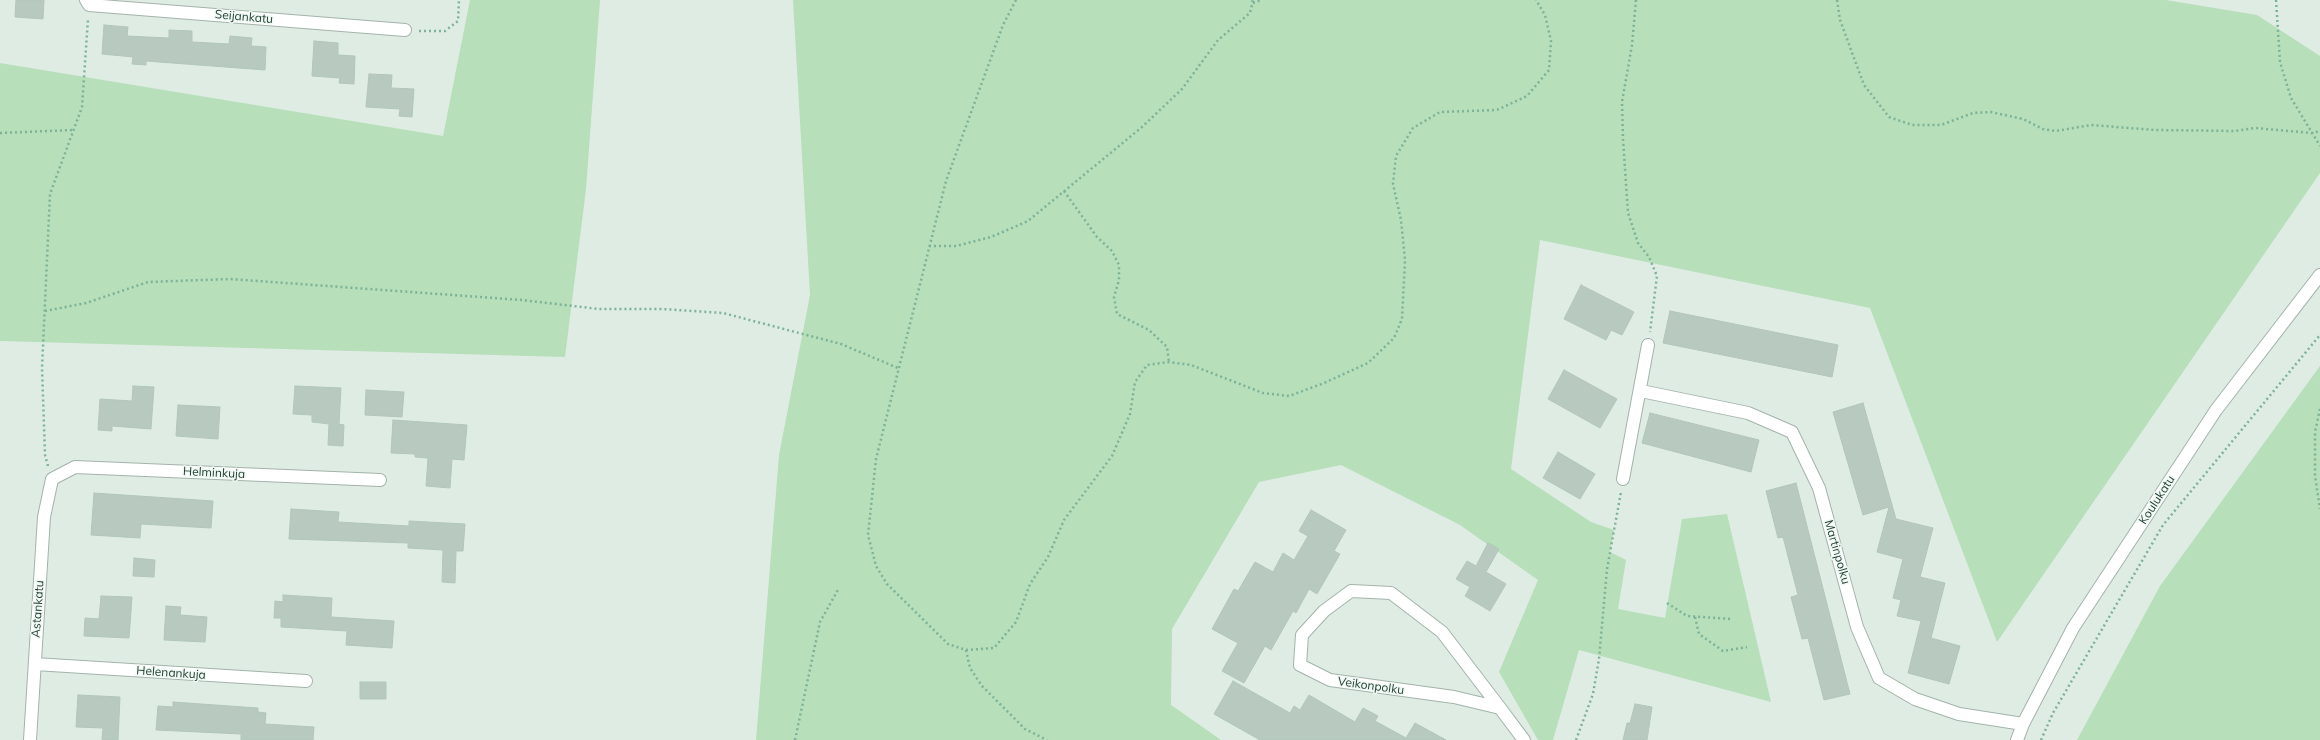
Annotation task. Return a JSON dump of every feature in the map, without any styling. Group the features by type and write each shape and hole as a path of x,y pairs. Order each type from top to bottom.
{"street":[{"name":"Seijankatu","path":"87,2 405,30"},
{"name":"Koulukatu","path":"2017,740 2023,724 2073,628 2212,417 2320,275"},
{"path":"1623,479 1641,391 1648,345"},
{"name":"Martinpolku","path":"1641,391 1748,412 1792,432 1819,488 1858,627 1879,678 1914,699 1959,714 2023,724"},
{"name":"Helminkuja","path":"52,479 75,466 380,480"},
{"name":"Astankatu","path":"30,740 44,517 52,479"},
{"name":"Veikonpolku","path":"1500,708 1454,697 1330,680 1300,665 1302,635 1324,611 1351,591 1391,593 1442,632 1500,708 1524,740"},
{"name":"Helenankuja","path":"35,664 306,681"}],"path":[{"path":"405,30 445,31 458,21 459,0"},
{"path":"929,246 956,246 991,237 1028,221 1142,127 1182,89 1218,40 1250,13 1253,2 1261,0"},
{"path":"1015,1 1003,25 946,181 876,459 868,536 876,566 887,584 948,644 966,650 994,648 1016,622 1030,584 1048,557 1064,520 1112,456 1130,414 1135,382 1147,365 1169,362 1191,365 1264,393 1289,396 1324,383 1368,363 1394,338 1402,319 1405,260 1401,220 1393,184 1396,156 1413,128 1440,112 1497,110 1527,96 1549,70 1551,42 1545,16 1536,0"},
{"path":"1636,0 1632,45 1622,102 1623,139 1628,213 1638,243 1649,258 1658,276 1648,345"},
{"path":"1837,0 1840,20 1864,85 1889,117 1912,125 1941,125 1973,113 1991,112 2023,119 2043,129 2056,132 2091,125 2155,130 2235,131 2255,128 2312,133 2320,131"},
{"path":"2276,0 2280,62 2291,98 2320,146"},
{"path":"52,479 45,455 42,368 50,194 82,107 87,2"},
{"path":"0,133 74,130"},
{"path":"1064,191 1097,237 1112,250 1119,265 1119,280 1114,296 1117,314 1149,330 1167,347 1169,362"},
{"path":"45,312 86,303 148,282 246,280 514,299 599,309 662,309 723,313 841,344 898,368"},
{"path":"2041,740 2053,713 2163,525 2320,335"},
{"path":"2320,409 2315,432 2315,476 2320,509"},
{"path":"1576,740 1593,694 1599,659 1607,569 1623,479"},
{"path":"795,740 820,622 839,588"},
{"path":"1667,603 1687,616 1731,619"},
{"path":"1695,617 1699,634 1723,651 1747,647"},
{"path":"966,650 970,668 982,686 1025,729 1047,740"}],"green space":[{"path":"470,0 600,0 586,189 565,357 0,341 0,63 443,136"},
{"path":"793,0 2166,0 2257,15 2320,56 2320,173 1997,642 1870,308 1540,240 1511,469 1591,522 1614,530 1610,552 1626,560 1618,609 1665,618 1682,519 1727,514 1771,702 1579,650 1553,740 1538,740 1499,672 1538,580 1460,525 1341,465 1259,482 1172,629 1171,705 1221,740 756,740 779,455 810,295"},
{"path":"2320,366 2320,740 2077,740 2160,586"}],"building":[{"path":"16,0 44,0 43,19 15,17"},
{"path":"104,25 128,27 127,36 169,38 169,30 192,31 192,42 229,44 230,36 252,38 251,46 266,47 265,70 146,61 146,65 132,64 133,57 102,54"},
{"path":"314,41 338,43 338,55 355,56 354,84 339,83 340,78 312,76"},
{"path":"369,74 392,75 391,88 414,89 412,117 399,116 400,109 366,107"},
{"path":"1581,285 1634,312 1622,335 1611,330 1606,340 1564,319"},
{"path":"1670,311 1838,345 1832,377 1663,343"},
{"path":"1564,370 1617,399 1600,428 1548,399"},
{"path":"133,386 154,387 151,429 112,426 112,431 98,430 100,399 132,401"},
{"path":"295,386 341,388 339,424 344,425 343,446 328,445 329,424 312,422 312,415 293,414"},
{"path":"366,390 404,392 402,417 365,415"},
{"path":"1863,403 1896,519 1933,528 1920,577 1945,583 1931,638 1960,646 1949,684 1908,673 1921,621 1897,616 1901,600 1893,598 1903,559 1877,552 1889,507 1863,515 1833,412"},
{"path":"178,405 220,407 218,439 176,436"},
{"path":"1650,413 1759,440 1751,472 1642,443"},
{"path":"393,420 467,425 464,460 452,459 450,488 426,486 428,458 415,457 415,454 391,453"},
{"path":"1558,452 1595,474 1580,499 1543,478"},
{"path":"1796,483 1850,694 1824,700 1808,638 1802,639 1791,597 1798,595 1783,537 1778,538 1766,491"},
{"path":"94,493 213,501 211,528 141,524 140,538 91,535"},
{"path":"291,509 339,512 338,522 409,526 409,521 465,524 463,551 456,551 455,583 442,582 443,550 408,548 408,543 289,539"},
{"path":"1311,510 1346,530 1334,551 1340,554 1317,594 1309,589 1296,613 1293,611 1271,650 1265,646 1244,683 1222,671 1238,643 1212,629 1234,589 1238,591 1255,562 1273,572 1283,553 1294,560 1308,536 1299,531"},
{"path":"1488,543 1499,549 1486,572 1506,584 1490,611 1465,596 1470,587 1456,579 1467,561 1476,566"},
{"path":"134,558 155,560 154,577 133,576"},
{"path":"283,595 332,598 331,617 394,621 392,648 346,645 347,631 281,627 281,618 274,618 275,601 283,602"},
{"path":"101,596 132,597 129,638 84,636 85,618 99,619"},
{"path":"166,606 181,607 180,615 207,617 205,642 164,640"},
{"path":"1233,681 1290,713 1294,706 1300,710 1309,695 1355,722 1363,708 1378,716 1375,721 1406,738 1415,723 1446,740 1260,740 1214,714"},
{"path":"360,682 386,682 386,699 360,699"},
{"path":"78,695 120,697 118,740 102,740 103,728 76,727"},
{"path":"173,702 258,708 258,712 266,713 265,724 314,727 313,740 241,740 241,734 156,730 158,706 173,707"},
{"path":"1635,704 1652,707 1647,740 1623,740 1627,723 1630,723"}]}
